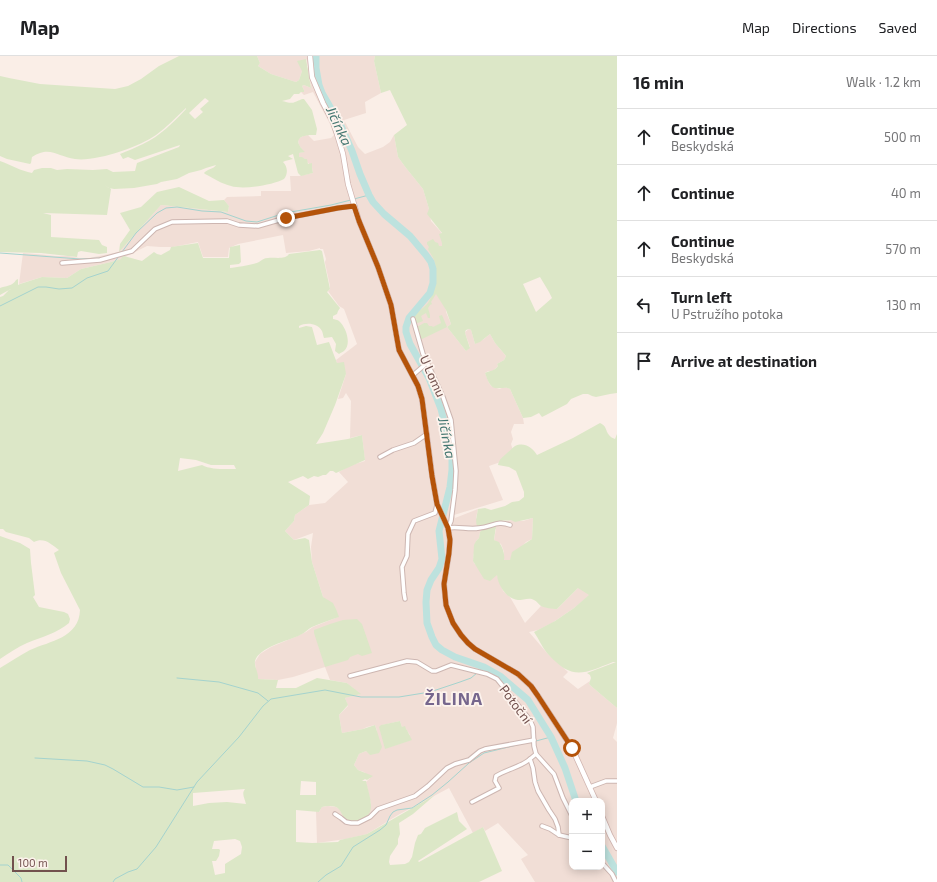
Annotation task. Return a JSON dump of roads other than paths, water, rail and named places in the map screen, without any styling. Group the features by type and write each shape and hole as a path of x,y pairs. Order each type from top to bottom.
{"street":[{"path":"310,56 312,77 333,122 343,154 359,221 378,267 391,305 399,350 413,375 422,399 432,476 438,505 447,526 450,540 444,580 446,605 453,623 461,635 475,649 518,674 531,686 572,748 595,798"},
{"path":"62,263 100,260 132,251 155,229 172,222 227,221 239,225 258,226 286,218 354,205"},
{"name":"U Lomu","path":"413,319 422,354 443,397 451,420 456,471 451,521 447,526"},
{"path":"413,375 427,363"},
{"path":"380,457 393,450 414,443 427,434"},
{"path":"405,599 402,567 407,556 408,534 414,521 435,513 438,505"},
{"path":"447,526 480,528 502,522 510,525"},
{"name":"Potoční","path":"350,676 407,661 420,663 432,671 436,671 451,665 487,674 497,679 530,720 533,727 536,754"},
{"name":"Potoční","path":"335,814 351,824 358,823 370,817 378,809 415,796 447,768 469,760 480,751 534,740"},
{"path":"472,802 499,788 496,781 496,776 503,771 527,762 536,754 554,774 569,810"},
{"path":"530,759 538,791 555,819 559,834"},
{"path":"590,787 606,781 617,781"},
{"path":"605,823 617,848"},
{"path":"542,826 569,837"},
{"path":"605,866 612,874 616,882"}],"waterway":[{"name":"Jičínka","path":"316,56 316,68 322,93 341,126 369,195 384,214 410,236 431,262 433,269 433,283 430,293 409,318 406,327 410,344 429,378 441,409 452,458 450,487 439,531 442,559 439,568 431,580 427,590 427,623 436,645 442,650 455,657 484,667 500,676 528,700 551,737 565,768 575,798"},
{"path":"354,199 369,195"},
{"path":"122,252 136,233 157,213 166,208 177,207 221,212 246,221 257,222 285,213 351,200"},
{"path":"0,253 80,259 101,258"},
{"path":"0,306 38,287 59,289 72,288 87,278 108,271 119,256"},
{"name":"Jičínka","path":"479,671 484,667"},
{"path":"113,882 115,879 137,869 156,847 197,782 239,737 263,706 271,699 325,690 361,697 399,697 430,692 471,678 477,673"},
{"path":"177,678 219,682 258,693 268,701"},
{"path":"536,741 551,737"},
{"path":"318,882 341,866 353,847 386,825 393,812 412,808 432,795 469,763 484,753 521,744"},
{"path":"35,758 87,761 105,765 143,787 159,787 177,790 194,787"},
{"name":"Jičínka","path":"605,851 617,872"},
{"path":"0,865 8,865 21,878 22,882"}],"district":[{"name":"ŽILINA","path":"454,699"}]}
